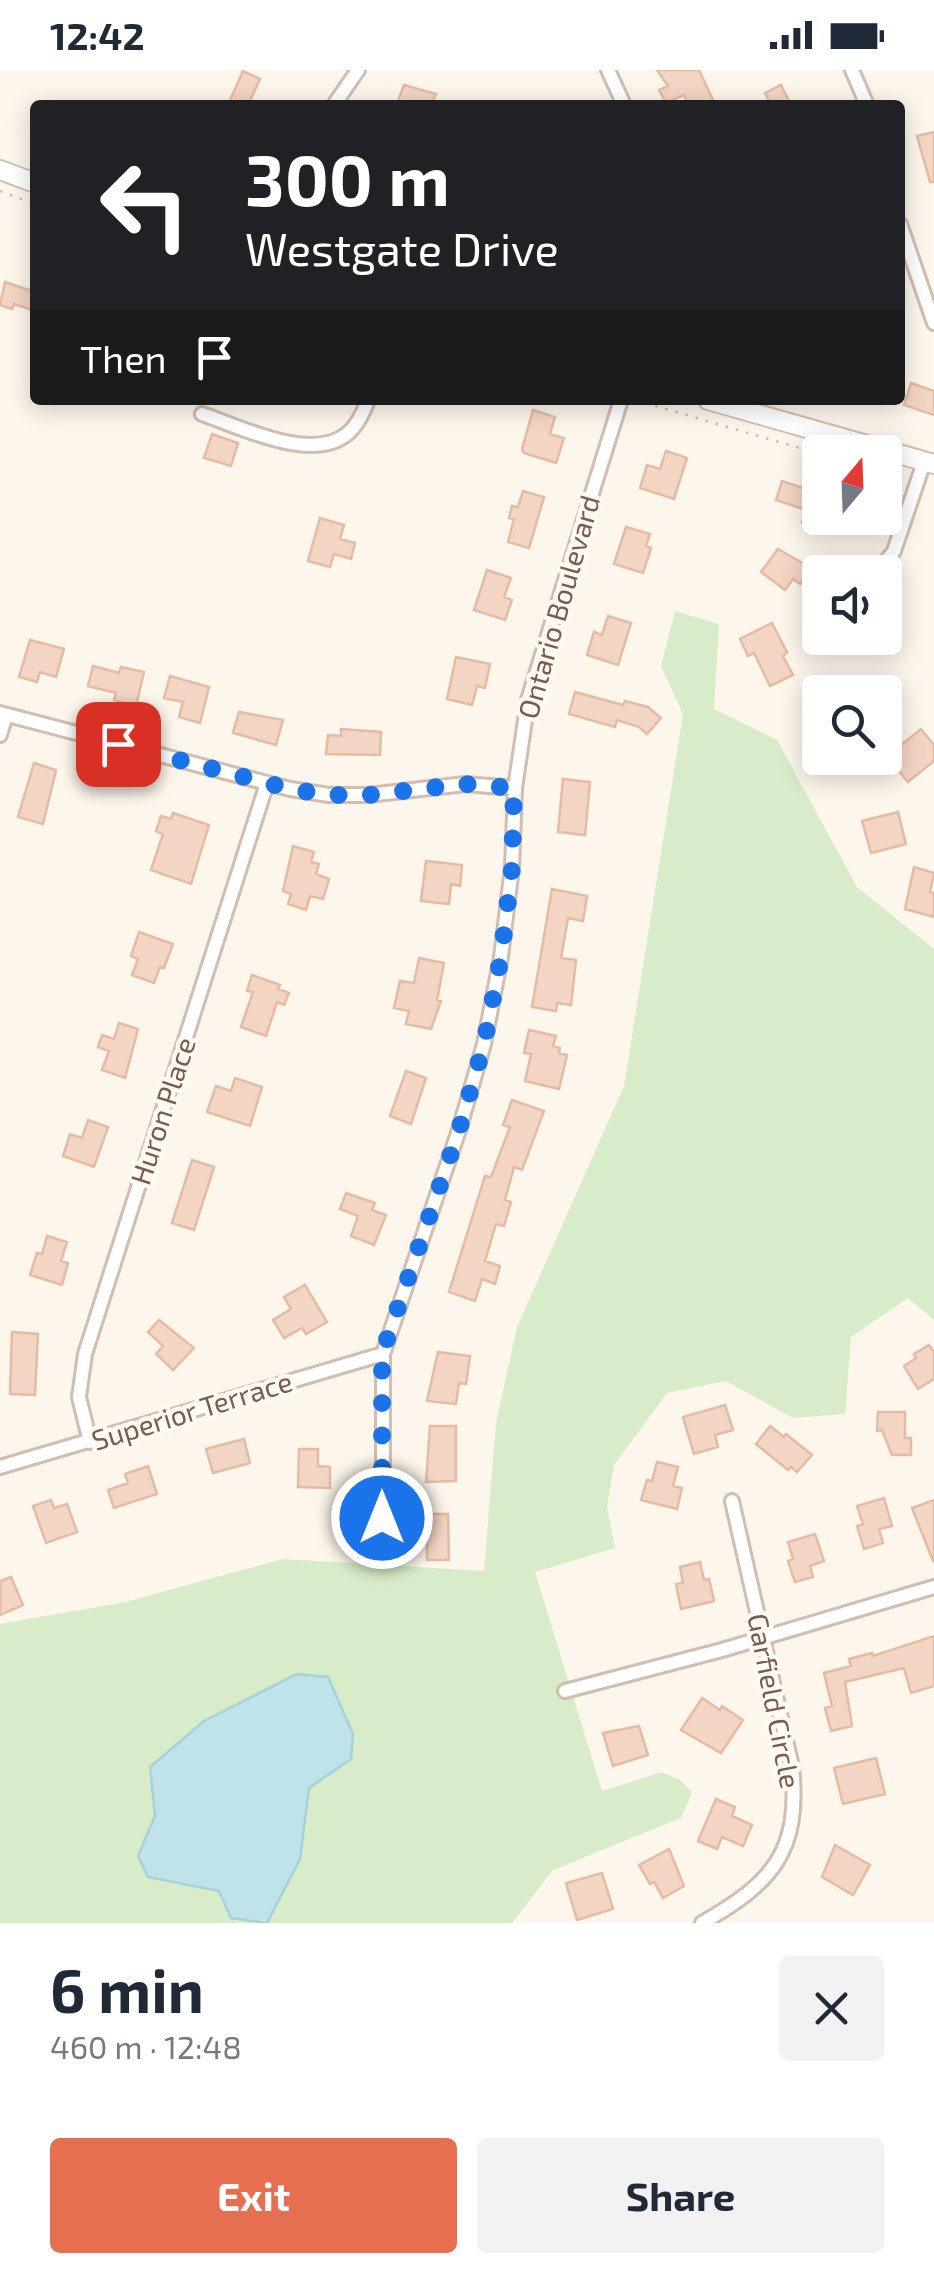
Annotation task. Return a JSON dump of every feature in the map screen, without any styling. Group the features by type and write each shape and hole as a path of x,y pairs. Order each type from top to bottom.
{"main road":[{"path":"0,170 30,181"},
{"path":"726,405 929,463"}],"street":[{"path":"337,100 358,70"},
{"path":"608,70 622,100"},
{"path":"852,70 865,100"},
{"path":"905,239 934,323"},
{"path":"202,414 305,447 348,434 365,405"},
{"name":"Ontario Boulevard","path":"382,1518 382,1354 459,1130 484,1044 501,957 512,868 514,788 528,700 619,405"},
{"path":"891,555 929,463"},
{"path":"0,734 3,714 267,783 329,795 368,795 465,784 514,788"},
{"name":"Huron Place","path":"90,1442 78,1397 82,1365 267,783"},
{"name":"Superior Terrace","path":"0,1467 382,1354"},
{"name":"Garfield Circle","path":"702,1923 757,1888 781,1854 791,1828 795,1793 732,1501"},
{"path":"566,1691 934,1587"}],"path":[{"path":"0,191 30,202"},
{"path":"651,405 802,449"}],"green space":[{"path":"675,611 719,624 714,709 777,740 857,887 934,949 934,1320 908,1298 851,1337 845,1414 793,1418 726,1381 667,1393 614,1465 607,1507 615,1548 535,1572 602,1791 662,1772 680,1780 692,1792 681,1818 553,1870 512,1923 267,1923 300,1859 309,1788 351,1758 353,1734 150,1767 155,1817 138,1856 219,1891 231,1918 257,1923 0,1923 0,1624 125,1602 283,1559 484,1571 496,1423 517,1327 624,1086 683,714 661,666"}],"water":[{"path":"297,1674 328,1677 353,1734 351,1759 309,1788 300,1859 267,1923 231,1918 219,1891 148,1877 138,1856 155,1816 150,1767 204,1721"}],"building":[{"path":"657,70 699,70 713,100 686,100 684,95 664,100 659,90 668,86"},
{"path":"243,71 260,79 250,100 230,100"},
{"path":"404,85 436,94 433,100 398,100"},
{"path":"781,85 788,100 768,100 765,93"},
{"path":"934,132 934,182 930,182 917,136"},
{"path":"5,282 30,290 30,309 0,305"},
{"path":"911,383 934,391 934,415 904,405"},
{"path":"533,410 555,417 550,434 564,438 556,463 522,449"},
{"path":"212,434 238,443 231,466 204,458"},
{"path":"666,451 687,458 674,499 640,488 647,465 660,469"},
{"path":"782,481 802,488 802,509 776,500"},
{"path":"523,491 544,497 529,548 508,542 514,519 509,518 512,506 518,507"},
{"path":"320,518 344,525 340,539 355,543 351,559 334,554 330,567 308,561"},
{"path":"626,527 650,534 646,546 651,548 643,573 614,564"},
{"path":"778,549 802,563 802,581 800,584 793,579 785,590 761,572"},
{"path":"487,570 511,578 504,597 512,600 505,620 474,610"},
{"path":"608,616 631,623 618,665 587,655 594,632 602,635"},
{"path":"772,623 787,652 783,656 793,675 770,686 754,653 748,656 740,639"},
{"path":"30,640 64,649 56,677 40,672 37,682 19,677"},
{"path":"456,657 490,664 485,688 477,686 472,705 447,699"},
{"path":"93,666 119,673 121,667 144,672 136,706 114,700 116,693 88,686"},
{"path":"170,676 209,687 200,723 179,717 183,702 164,698"},
{"path":"575,692 623,705 625,701 648,707 661,718 647,734 617,720 615,727 569,714"},
{"path":"239,712 283,720 276,745 233,733"},
{"path":"341,729 381,732 380,755 326,754 328,735 341,736"},
{"path":"921,729 934,745 934,761 908,782 902,775 902,744"},
{"path":"34,763 56,770 43,824 18,817"},
{"path":"563,779 590,782 585,835 558,832"},
{"path":"898,812 906,844 871,853 862,821"},
{"path":"173,813 209,825 191,884 151,870 163,834 156,831 161,816 171,819"},
{"path":"293,846 314,852 311,862 319,864 316,874 329,879 323,899 310,896 306,910 288,904 291,894 283,891"},
{"path":"426,861 462,865 460,886 451,884 449,904 421,901"},
{"path":"914,867 934,873 930,892 934,893 934,917 905,909"},
{"path":"552,889 587,896 583,921 568,918 561,958 576,960 571,1005 557,1003 556,1011 532,1007"},
{"path":"139,932 173,944 154,983 132,975 138,959 131,956"},
{"path":"419,958 444,963 437,1000 441,1001 431,1029 406,1024 409,1011 394,1008 400,981 414,983"},
{"path":"252,975 280,985 278,989 289,993 284,1005 277,1002 266,1036 241,1027 253,992 247,991"},
{"path":"119,1023 138,1029 125,1078 102,1070 109,1051 98,1047 102,1035 114,1039"},
{"path":"529,1030 556,1036 553,1046 567,1055 559,1089 525,1081 531,1054 524,1053"},
{"path":"406,1071 426,1078 411,1124 390,1116"},
{"path":"235,1078 262,1087 250,1126 207,1112 216,1086 231,1091"},
{"path":"512,1100 544,1111 522,1170 514,1167 505,1200 511,1202 504,1226 496,1224 485,1261 500,1266 495,1284 482,1279 475,1301 449,1292 485,1176 491,1177 510,1127 503,1125"},
{"path":"88,1120 108,1127 94,1167 63,1156 70,1134 82,1138"},
{"path":"192,1160 214,1167 194,1230 172,1223"},
{"path":"346,1193 375,1203 372,1210 386,1215 374,1245 351,1236 358,1216 340,1209"},
{"path":"47,1236 67,1242 61,1261 68,1263 62,1285 30,1275"},
{"path":"305,1285 327,1322 306,1334 302,1328 284,1338 273,1320 291,1309 284,1297"},
{"path":"159,1320 194,1348 173,1370 156,1354 163,1346 148,1332"},
{"path":"12,1332 38,1334 35,1395 10,1394"},
{"path":"929,1345 934,1352 934,1379 918,1389 904,1366"},
{"path":"438,1352 470,1356 466,1384 459,1383 456,1404 427,1401"},
{"path":"725,1405 733,1430 715,1435 718,1447 694,1454 683,1417"},
{"path":"878,1412 905,1412 905,1438 911,1438 911,1455 892,1455 882,1430 877,1431"},
{"path":"430,1426 456,1426 456,1481 426,1482"},
{"path":"770,1426 812,1455 797,1472 791,1467 788,1470 756,1444"},
{"path":"244,1439 250,1463 213,1473 206,1449"},
{"path":"299,1449 318,1449 318,1466 330,1467 330,1488 298,1487"},
{"path":"657,1462 678,1467 673,1486 682,1488 677,1509 641,1500"},
{"path":"148,1466 157,1494 114,1508 108,1490 128,1483 125,1474"},
{"path":"884,1498 892,1526 879,1529 883,1543 864,1549 857,1526 863,1524 857,1506"},
{"path":"51,1500 54,1508 67,1504 77,1532 46,1543 33,1506"},
{"path":"934,1500 934,1561 933,1561 912,1508"},
{"path":"427,1514 448,1514 449,1560 427,1560"},
{"path":"815,1534 824,1561 810,1566 813,1577 795,1582 788,1561 793,1559 788,1542"},
{"path":"700,1562 714,1601 681,1609 676,1584 683,1583 680,1567"},
{"path":"11,1577 23,1605 0,1615 0,1581"},
{"path":"934,1636 934,1686 911,1693 904,1668 845,1682 852,1726 831,1731 825,1708 832,1706 824,1673 851,1666 849,1659 872,1653 873,1656"},
{"path":"702,1698 743,1720 721,1753 681,1730"},
{"path":"639,1726 648,1755 613,1766 603,1733"},
{"path":"876,1758 885,1794 843,1804 834,1768"},
{"path":"716,1799 735,1807 732,1816 752,1825 743,1846 722,1837 717,1849 698,1841"},
{"path":"835,1845 870,1865 853,1895 822,1877"},
{"path":"669,1849 684,1886 663,1898 639,1865"},
{"path":"602,1873 613,1909 577,1920 566,1883"}],"route":[{"path":"118,744 290,789 329,795 368,795 436,785 514,788 512,868 501,957 484,1044 459,1130 382,1354 382,1518"}]}
